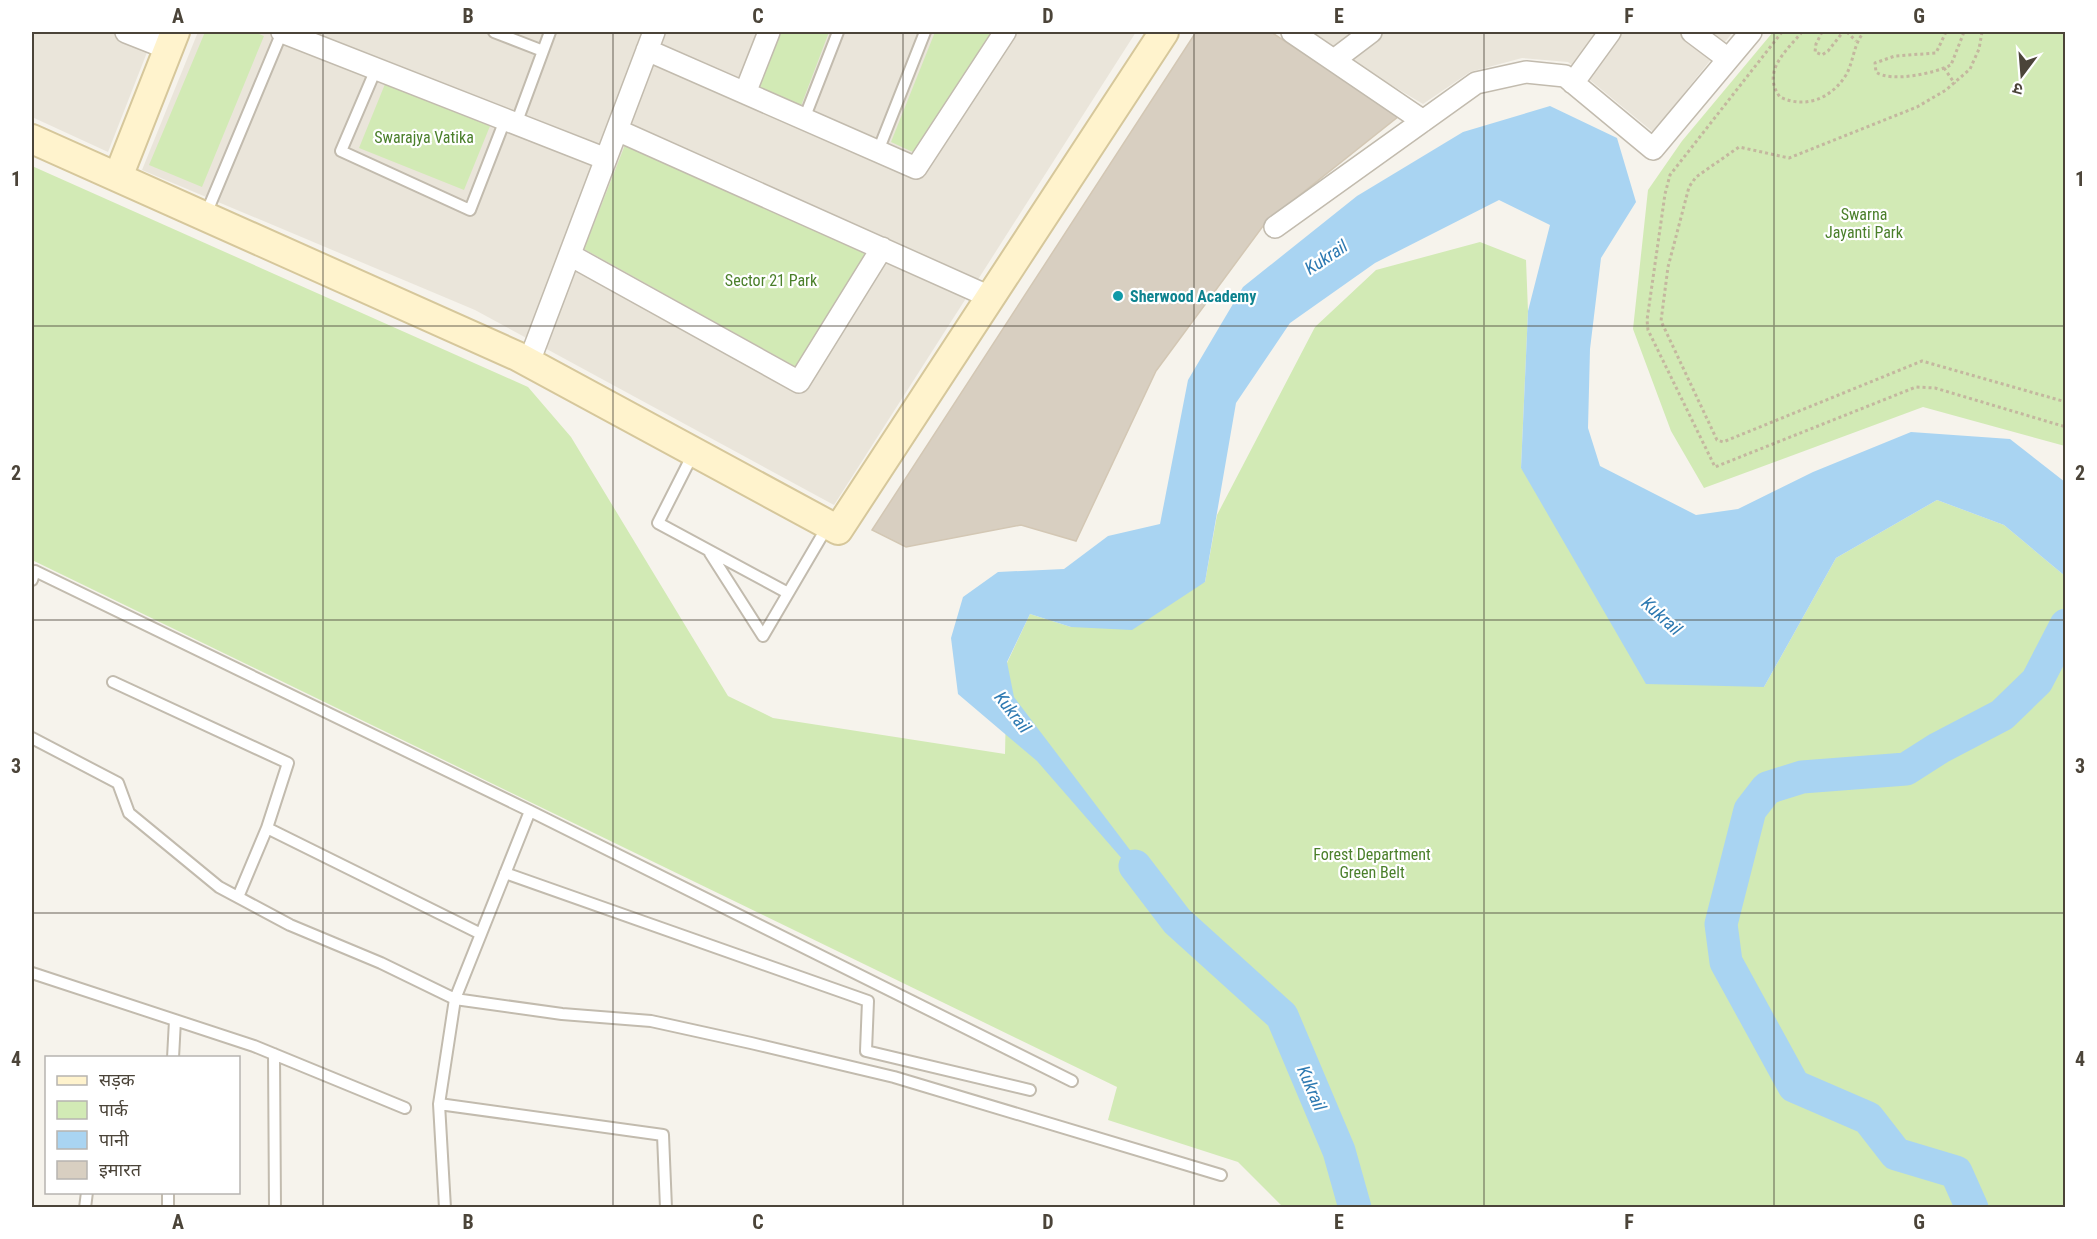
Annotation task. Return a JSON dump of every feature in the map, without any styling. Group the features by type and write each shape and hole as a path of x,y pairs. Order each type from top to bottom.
{"street":[{"path":"118,177 172,40 126,32"},
{"path":"282,32 606,159"},
{"path":"745,93 769,32"},
{"path":"529,362 651,41 745,93 916,168 1005,32"},
{"path":"32,139 529,362 838,530 1164,32"},
{"path":"1292,32 1423,121"},
{"path":"1334,60 1371,32"},
{"path":"1573,83 1610,32"},
{"path":"1692,32 1728,59"},
{"path":"1275,227 1476,82 1526,72 1565,76 1653,149 1751,32"},
{"path":"617,130 990,297"},
{"path":"570,255 799,382 882,248"}],"lane":[{"path":"205,216 282,32"},
{"path":"494,32 543,51"},
{"path":"376,69 341,151 470,210 550,32"},
{"path":"804,119 838,32"},
{"path":"878,151 926,32"},
{"path":"694,452 658,523 788,593"},
{"path":"710,552 763,636 829,525"},
{"path":"32,580 35,571 530,811 1072,1081"},
{"path":"113,682 288,763 267,828 238,897"},
{"path":"32,738 118,783 129,813 219,886 290,925 381,963 456,999 562,1014 651,1021 740,1040 894,1077 1221,1175"},
{"path":"445,1208 439,1104 456,999 530,811"},
{"path":"267,828 481,934"},
{"path":"505,873 868,1001 866,1051 1030,1090"},
{"path":"32,973 274,1054 405,1107"},
{"path":"173,1056 175,1020"},
{"path":"274,1054 276,1208"},
{"path":"439,1104 663,1135 666,1208"}],"path":[{"path":"1782,32 1675,167 1665,194 1647,320 1648,330 1715,467 1916,387 1935,388 2066,427"},
{"path":"1802,32 1777,62 1772,75 1776,91 1790,101 1812,102 1828,95 1847,74 1856,41 1864,32"},
{"path":"1822,32 1815,52 1822,55 1845,32 1856,41"},
{"path":"1946,32 1936,53 1895,56 1875,63 1876,72 1882,76 1919,74 1951,65 1964,32"},
{"path":"1982,32 1979,49 1970,69 1955,84 1917,107 1797,155 1781,158 1739,147 1696,177 1682,207 1668,267 1661,321 1717,440 1723,442 1922,361 2066,402"},
{"path":"1944,68 1955,84"}],"shaded area":[{"path":"32,32 155,32 108,152 32,117"},
{"path":"198,32 1136,32 834,505 475,310 142,170"},
{"path":"1302,32 1733,32 1653,132 1568,62 1522,58 1470,72 1423,104"}],"green space":[{"path":"205,32 254,32 264,36 202,187 149,165"},
{"path":"781,32 829,32 801,106 758,90"},
{"path":"935,32 994,32 915,153 891,142"},
{"name":"Swarna Jayanti Park","path":"1773,32 2065,32 2065,446 1923,407 1704,488 1671,431 1633,329 1648,190 1682,141"},
{"name":"Swarajya Vatika","path":"385,84 490,126 464,190 359,148"},
{"name":"Sector 21 Park","path":"625,145 866,253 796,367 584,249"},
{"name":"Forest Department Green Belt","path":"32,166 528,387 571,437 728,696 773,718 1005,754 1007,663 1030,614 1071,627 1205,582 1217,515 1315,327 1376,270 1480,242 1526,260 1528,311 1521,468 1764,687 1836,558 1937,500 2004,525 2065,576 2065,1207 1283,1207 1238,1162 1108,1120 1117,1087 32,560"}],"water":[{"path":"1550,106 1617,138 1636,202 1601,258 1590,349 1588,428 1600,466 1696,515 1738,509 1813,472 1911,432 2010,439 2065,482 2065,576 2004,525 1937,500 1836,558 1764,687 1646,684 1521,468 1528,311 1550,225 1499,200 1375,263 1290,323 1236,403 1205,582 1132,630 1071,627 1030,614 1007,662 1014,697 1152,879 1164,902 1144,884 1037,761 958,694 951,638 963,597 998,572 1064,569 1108,536 1160,524 1188,380 1243,287 1357,196 1463,132"}],"building":[{"name":"Sherwood Academy","path":"1196,32 1271,32 1399,116 1266,222 1156,371 1076,541 1021,525 906,547 872,530"}],"waterway":[{"path":"1972,1208 1956,1172 1896,1154 1868,1118 1794,1086 1726,962 1721,924 1750,810 1767,788 1802,777 1906,769 1939,748 2002,715 2037,681 2066,625"},
{"name":"Kukrail","path":"1135,866 1177,921 1282,1016 1339,1151 1355,1208"}],"place":[{"name":"Sherwood Academy","path":"1118,296"}]}
